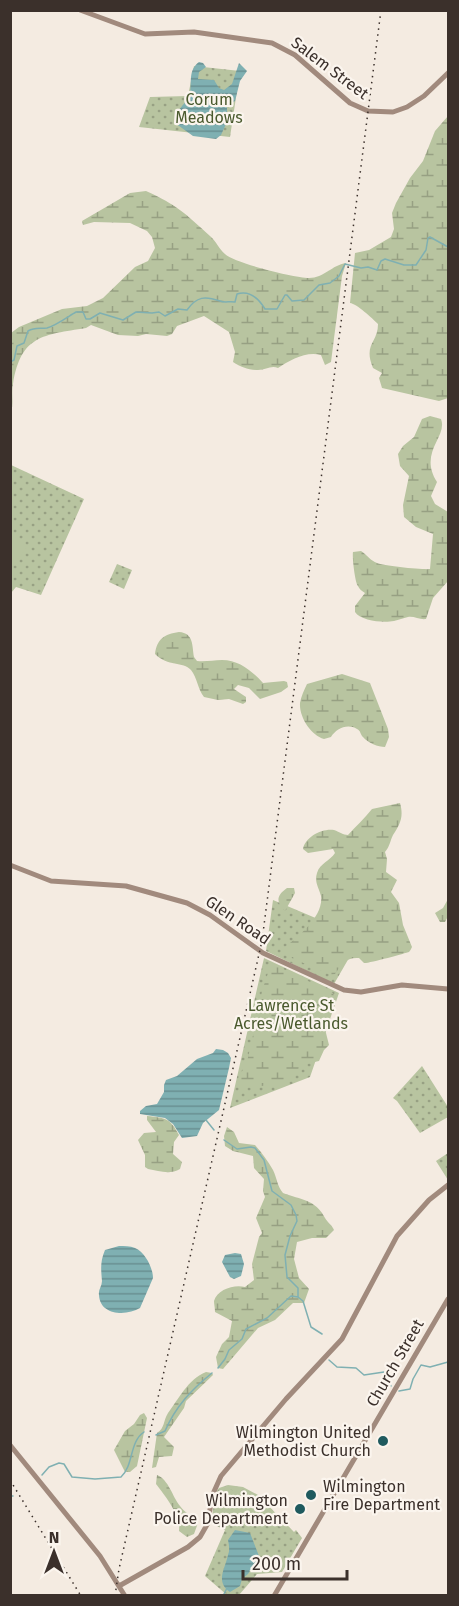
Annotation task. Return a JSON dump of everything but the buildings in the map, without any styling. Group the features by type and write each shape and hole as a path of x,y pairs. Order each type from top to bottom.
{"street":[{"name":"Salem Street","path":"80,10 145,34 189,32 277,45 299,59 350,103 369,112 393,112 407,107 424,96 448,73"},
{"name":"Glen Road","path":"10,865 34,876 56,882 126,886 187,903 210,915 267,955 344,990 365,992 397,985 448,988"},
{"path":"119,1586 188,1547 200,1537 208,1521 215,1487 223,1473 293,1391 342,1339 397,1236 429,1200 448,1185"},
{"name":"Church Street","path":"274,1596 448,1299"},
{"path":"10,1445 96,1551 125,1596"}],"green space":[{"name":"Corum Meadows","path":"194,66 240,71 230,137 139,127 150,97 188,96"},
{"path":"448,116 448,398 439,401 382,388 379,378 382,373 373,368 370,360 370,349 378,324 350,303 355,253 369,250 391,237 394,229 392,213 396,203 423,161 435,131"},
{"path":"146,191 181,210 212,238 225,254 240,262 279,273 309,278 319,276 346,263 342,276 331,362 325,365 321,355 310,354 293,359 278,368 258,370 245,368 233,362 235,352 229,332 204,316 177,326 172,334 167,336 118,335 91,325 46,336 36,340 28,347 17,368 12,387 11,411 11,333 19,327 62,309 87,306 103,298 135,267 148,261 155,248 152,237 147,231 130,223 94,222 83,225 82,221 130,193"},
{"path":"430,416 441,419 442,426 432,454 432,471 437,482 431,496 435,504 448,512 448,581 433,598 426,619 406,617 394,621 373,621 355,612 355,606 365,593 357,584 353,552 361,551 373,561 381,564 430,569 433,534 416,527 404,517 403,505 409,476 400,466 398,454 403,446 414,437 422,419"},
{"path":"11,465 84,499 41,595 16,587 11,593"},
{"path":"10,534 27,547 11,568 10,568"},
{"path":"117,564 132,570 124,589 109,582"},
{"path":"179,632 190,637 197,661 228,660 250,670 263,683 284,681 287,682 288,687 281,692 260,699 249,688 238,685 234,689 246,697 246,702 243,704 229,699 218,700 204,697 195,676 188,667 165,661 155,654 162,638"},
{"path":"342,674 370,683 388,729 389,737 385,747 370,743 353,727 342,728 331,737 324,739 315,734 307,725 300,703 307,684"},
{"path":"400,803 401,820 385,852 386,872 397,880 391,892 399,903 403,925 412,947 409,952 367,963 359,958 347,960 335,974 331,975 285,955 285,947 309,925 318,911 321,896 316,876 320,867 335,853 333,849 308,853 303,849 307,841 324,830 334,830 348,835 372,809"},
{"path":"287,888 294,888 295,893 285,911 278,899"},
{"path":"448,899 448,916 445,922 440,922 435,913 443,908"},
{"name":"Lawrence St Acres/Wetlands","path":"273,900 325,922 353,951 334,984 266,951"},
{"name":"Lawrence St Acres/Wetlands","path":"264,958 339,993 310,1077 230,1108"},
{"name":"Lawrence St Acres/Wetlands","path":"277,966 333,993 335,1001 325,1029 329,1045 319,1061 306,1064 295,1071 285,1085 247,1087 240,1084 239,1077 247,1062 253,1035 260,1021 262,991 270,967"},
{"path":"422,1066 448,1107 448,1117 420,1133 393,1098"},
{"path":"147,1116 167,1120 176,1129 179,1135 174,1142 173,1154 182,1162 180,1169 164,1172 145,1167 145,1155 138,1140 144,1133 156,1132 147,1120"},
{"path":"227,1127 234,1132 239,1143 255,1145 258,1148 273,1170 283,1193 317,1207 334,1230 326,1238 312,1238 297,1242 294,1259 299,1278 309,1289 304,1303 293,1303 275,1320 258,1328 223,1369 218,1368 216,1357 222,1344 229,1337 232,1321 215,1312 214,1301 222,1291 232,1287 245,1287 254,1280 252,1264 262,1233 256,1218 265,1197 264,1179 254,1168 253,1156 233,1151 225,1146 224,1136"},
{"path":"448,1153 448,1180 436,1161"},
{"path":"206,1372 213,1375 186,1401 184,1408 164,1437 174,1447 172,1456 159,1457 156,1467 152,1468 157,1433 163,1427 168,1413 189,1385"},
{"path":"144,1413 147,1418 137,1466 130,1472 125,1472 114,1450 125,1431"},
{"path":"157,1475 167,1484 182,1508 198,1523 194,1534 187,1537 179,1531 175,1512 156,1484"},
{"path":"228,1485 243,1487 258,1495 302,1538 282,1572 257,1574 239,1595 227,1595 205,1576 225,1530 211,1523 216,1492 219,1488"},
{"path":"226,1488 257,1499 250,1511 240,1519 227,1522 213,1520 223,1490"}],"water":[{"path":"199,62 206,67 199,72 198,79 214,80 219,88 224,90 232,84 239,63 247,71 240,81 235,101 227,106 231,122 226,124 221,135 216,139 193,136 175,123 177,114 190,93 193,69"},
{"path":"216,1049 228,1053 231,1058 229,1068 219,1110 203,1123 197,1136 182,1138 173,1124 165,1118 140,1114 146,1106 157,1104 164,1092 166,1080 177,1076 197,1059 213,1053"},
{"path":"119,1246 139,1250 150,1265 153,1274 140,1308 122,1313 104,1307 99,1293 105,1250"},
{"path":"241,1254 244,1264 241,1276 234,1279 230,1277 222,1262 225,1255"},
{"path":"235,1530 250,1533 259,1556 248,1574 242,1579 240,1586 230,1592 223,1584 222,1575 229,1551 228,1540"}],"waterway":[{"path":"10,362 14,360 17,346 24,343 28,331 50,327 76,312 83,312 86,319 100,313 123,320 136,312 159,312 165,316 178,309 187,310 194,302 202,298 235,302 237,294 242,293 254,296 265,309 277,309 285,295 292,301 304,300 319,285 330,283 339,276 345,264 377,270 381,261 385,259 404,265 416,265 426,250 430,237 448,247"},
{"path":"206,1120 214,1130"},
{"path":"224,1140 237,1149 255,1148 264,1160 272,1191 291,1205 296,1215 297,1221 285,1255 287,1277 298,1288 298,1297"},
{"path":"218,1368 229,1350 242,1339 246,1329 267,1318 291,1296 303,1301 311,1327 322,1334"},
{"path":"329,1360 337,1367 356,1368 364,1375 384,1372 391,1386"},
{"path":"399,1391 410,1389 421,1365 430,1367 448,1362"},
{"path":"156,1435 165,1431 185,1399 212,1373"},
{"path":"42,1475 49,1467 59,1463 64,1464 72,1477 95,1479 121,1477 128,1466 139,1436 144,1432"},
{"path":"223,1596 227,1588"}],"railway":[{"path":"115,1596 119,1569 262,941 381,10"},
{"path":"10,1480 81,1596"}],"place":[{"name":"Wilmington United Methodist Church","path":"383,1441"},
{"name":"Wilmington Fire Department","path":"311,1495"},
{"name":"Wilmington Police Department","path":"300,1509"}]}
